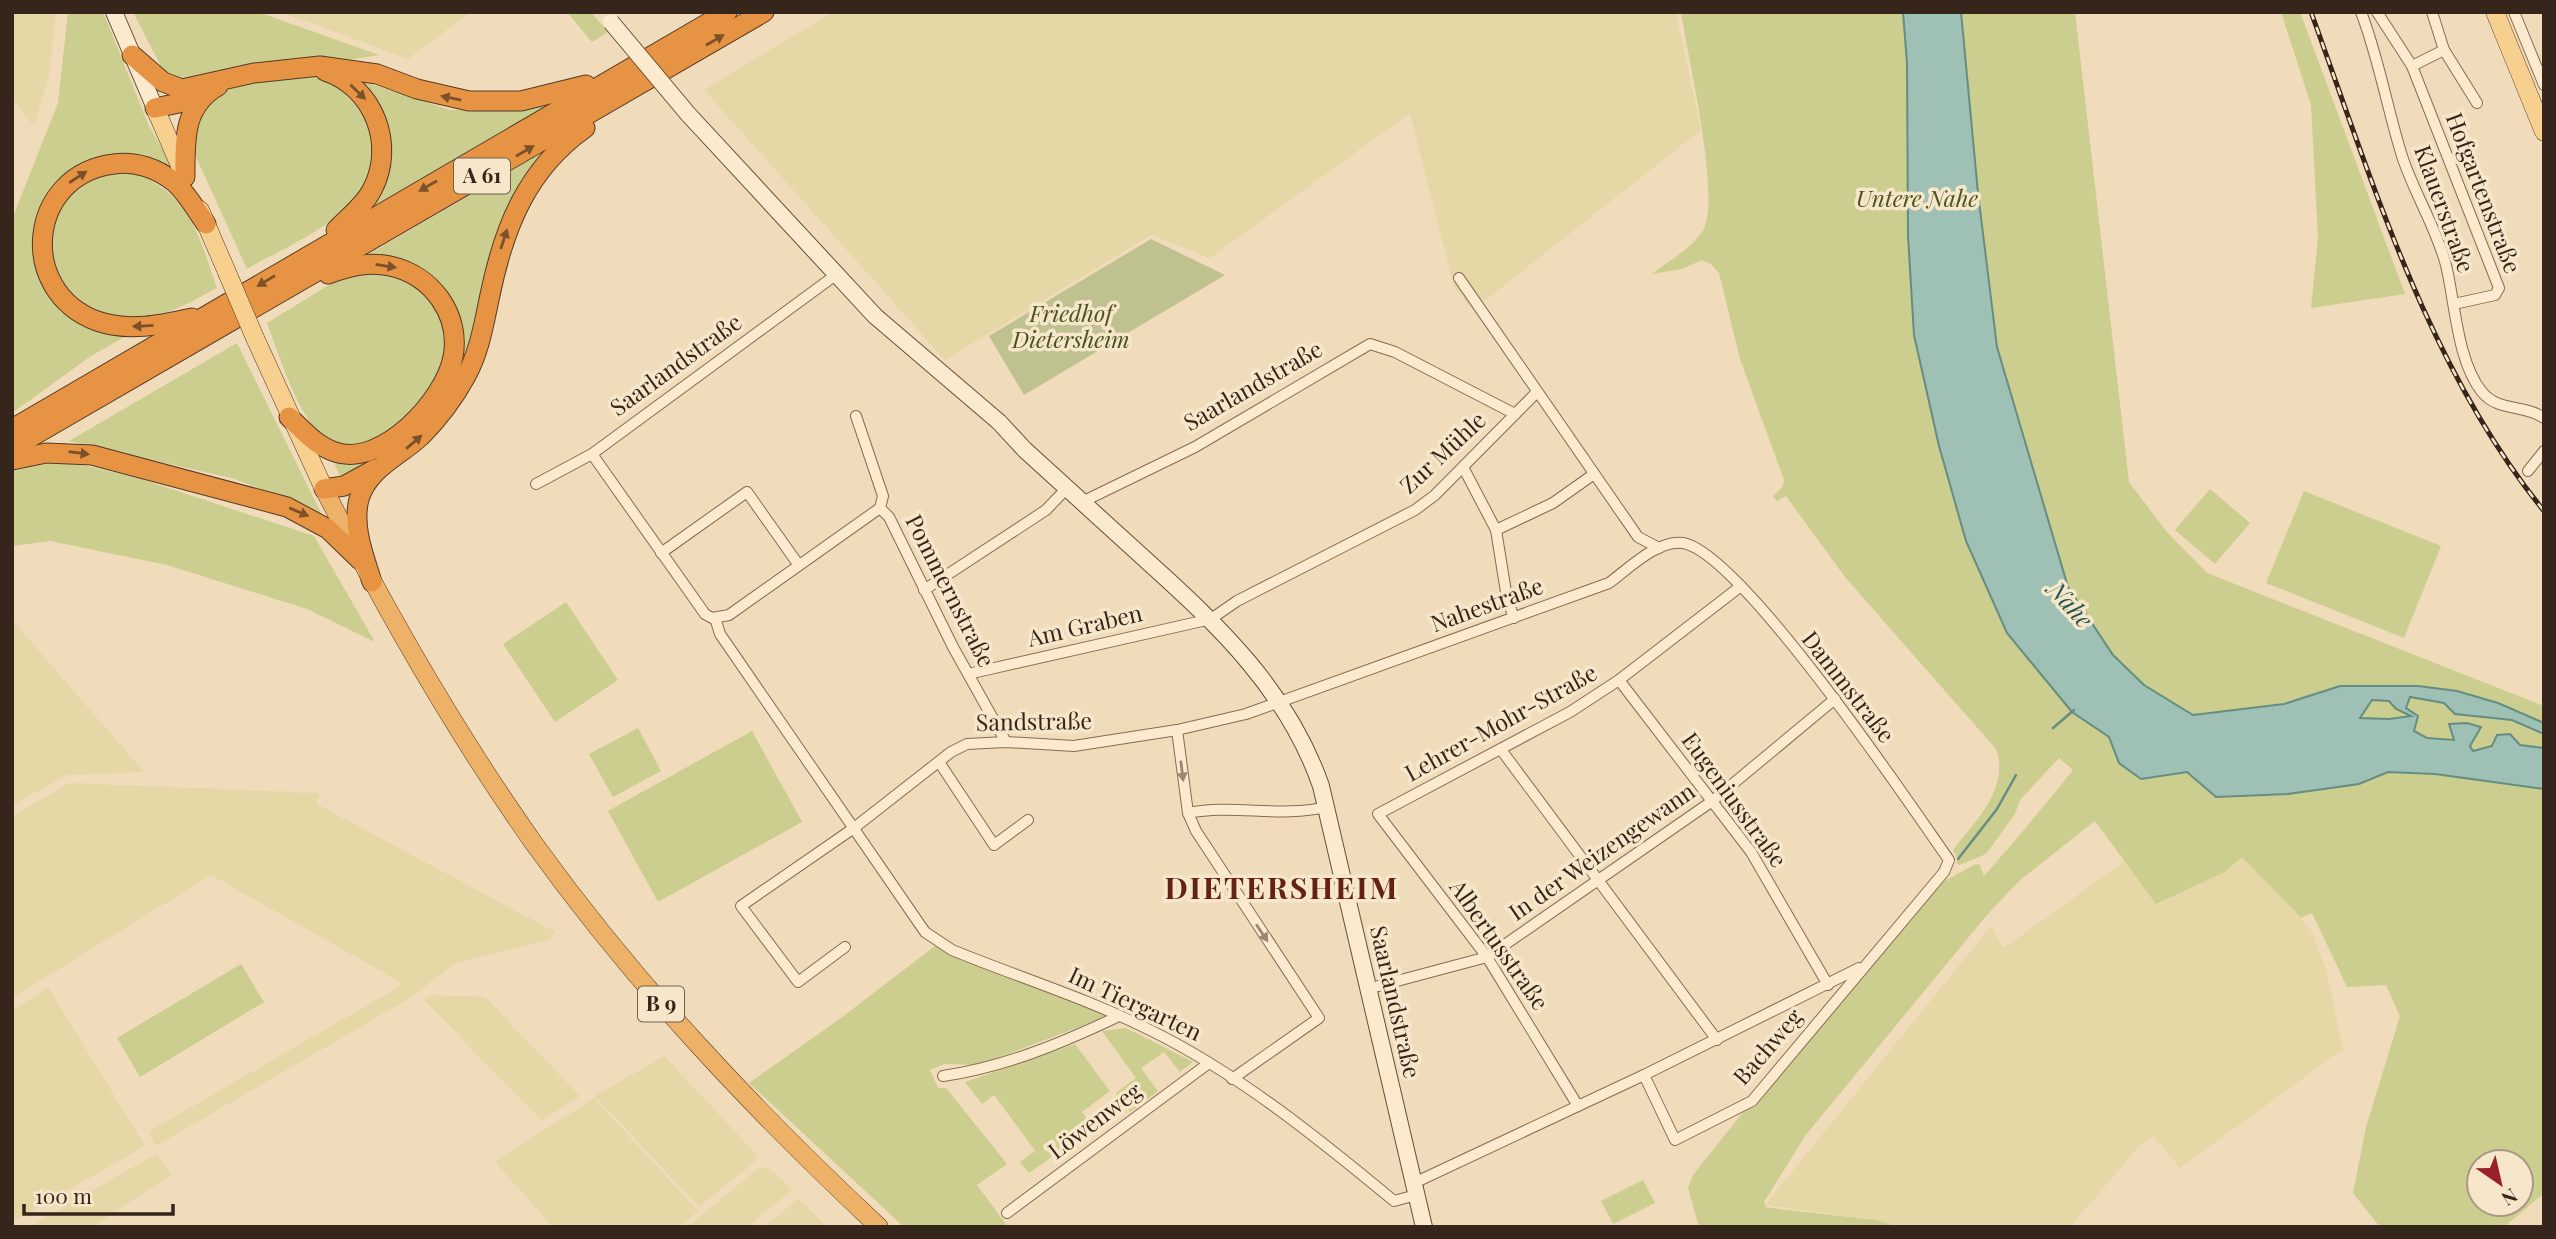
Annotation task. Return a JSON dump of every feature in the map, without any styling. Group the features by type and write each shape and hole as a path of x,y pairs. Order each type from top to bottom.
{"highway":[{"name":"A 61","path":"12,429 727,12"},
{"name":"A 61","path":"12,448 764,12"},
{"path":"132,55 163,82 176,88 201,87 297,67 341,67 377,74 444,97 498,102 562,92 635,65"},
{"path":"297,67 328,72 356,89 375,115 383,146 382,162 371,192 322,247"},
{"path":"324,489 344,486 379,467 401,453 439,418 467,374 485,325 508,226 540,169 575,135 667,69"},
{"path":"155,108 179,103 210,91 228,80"},
{"path":"185,177 185,140 189,118 193,109 210,91"},
{"path":"206,224 185,193 162,174 134,164 105,165 77,176 56,197 44,224 42,254 48,275 60,294 82,313 97,321 143,326 210,314"},
{"path":"289,417 310,438 329,450 353,455 371,451 408,426 437,394 449,372 455,342 450,314 442,301 421,278 404,270 389,265 359,265 297,283"},
{"path":"12,460 46,453 92,455 287,507 328,529 360,560"},
{"path":"372,582 362,550 357,516 359,498 379,467"},
{"name":"B 9","path":"324,489 360,560 435,693 481,766 600,931 720,1070 879,1227"}],"main road":[{"path":"114,12 155,108"},
{"path":"2496,12 2544,132"},
{"name":"Saarlandstraße","path":"607,17 688,114 875,316 999,422 1082,502 1211,619 1249,658 1281,702 1313,764 1326,807 1424,1227"},
{"name":"B 9","path":"155,108 289,417 324,489"}],"street":[{"name":"Klauerstraße","path":"2361,12 2375,50 2402,157 2445,262 2468,366 2481,391 2493,402 2529,411 2544,418"},
{"name":"Hofgartenstraße","path":"2377,12 2412,66 2499,288 2495,295 2454,304"},
{"name":"Hofgartenstraße","path":"2432,12 2444,50 2477,103"},
{"path":"2514,12 2544,85"},
{"path":"2412,66 2444,50"},
{"name":"Saarlandstraße","path":"536,484 592,454 837,274"},
{"path":"1459,278 1638,537 1658,548"},
{"name":"Saarlandstraße","path":"1082,502 1195,447 1370,344 1395,352 1516,414"},
{"name":"Zur Mühle","path":"1211,619 1237,601 1415,510 1537,392"},
{"name":"Pommernstraße","path":"856,416 883,496 880,508 889,517 924,590 1006,742"},
{"path":"2528,471 2544,451"},
{"path":"592,454 705,614 715,618 729,615 880,508"},
{"path":"1462,467 1496,530 1507,598 1514,618"},
{"path":"1496,530 1553,503 1594,474"},
{"path":"924,590 1046,510 1067,488"},
{"path":"661,553 747,492 798,564"},
{"name":"Dammstraße","path":"1658,548 1682,543 1701,552 1741,586 1835,699 1949,860"},
{"name":"Nahestraße","path":"1281,702 1609,583 1658,548"},
{"name":"Lehrer-Mohr-Straße","path":"1378,814 1502,751 1619,680 1741,586"},
{"path":"715,618 720,634 854,828"},
{"name":"Am Graben","path":"968,674 1211,619"},
{"name":"Eugeniusstraße","path":"1619,680 1751,852 1828,985"},
{"name":"In der Weizengewann","path":"1367,989 1488,957 1711,802 1835,699"},
{"name":"Sandstraße","path":"845,947 798,982 741,906 854,828 939,762 967,744 1006,742 1074,746 1177,730 1281,702"},
{"path":"1177,730 1188,813 1219,869 1319,1018 1232,1079"},
{"path":"1502,751 1717,1040"},
{"path":"939,762 994,845 1028,820"},
{"path":"1188,813 1216,807 1298,813 1326,807"},
{"name":"Albertusstraße","path":"1378,814 1488,957 1578,1106"},
{"name":"Im Tiergarten","path":"854,828 925,932 952,950 1119,1016 1209,1063 1312,1135 1394,1201 1415,1189"},
{"name":"Bachweg","path":"1644,1076 1675,1140 1752,1101 1944,872 1949,860"},
{"name":"Bachweg","path":"1415,1189 1864,966"},
{"path":"943,1076 976,1072 1011,1061 1119,1016"},
{"name":"Löwenweg","path":"1007,1213 1209,1063"}],"shaded area":[{"path":"12,12 56,12 49,75 34,126 12,99"},
{"path":"281,12 471,12 408,59"},
{"path":"833,12 1676,12 1701,130 1473,310 1454,287 1410,113 1210,258 1151,235 945,360 704,90"},
{"path":"12,620 144,772 67,775 12,805"},
{"path":"70,783 319,793 317,804 555,932 548,940 455,963 410,998 156,1146 148,1132 404,984 211,875 12,998 12,816"},
{"path":"2242,856 2311,930 2325,966 2343,1049 2180,1168 2154,1136 2142,1143 2070,1227 1899,1227 1876,1220 1765,1205 1991,926 2004,948 2125,861 2157,904 2223,873"},
{"path":"48,987 145,1146 12,1222 12,1011"},
{"path":"431,995 485,997 580,1096 542,1121 424,1000"},
{"path":"664,1056 757,1155 756,1160 699,1207 595,1096"},
{"path":"594,1098 698,1211 679,1227 553,1227 495,1162"},
{"path":"156,1154 172,1174 92,1227 29,1227"},
{"path":"759,1168 769,1168 792,1190 747,1227 687,1227"},
{"path":"798,1199 827,1227 765,1227"}],"green space":[{"path":"68,12 103,12 149,126 180,180 156,166 75,171 68,172 46,198 37,225 44,285 61,312 87,327 128,335 91,356 12,413 12,219 58,103"},
{"path":"133,12 258,12 379,55 347,60 291,59 245,65 197,80 167,78"},
{"path":"567,12 591,12 608,32 592,42"},
{"name":"Untere Nahe","path":"1681,12 2075,12 2129,482 2166,531 2207,573 2544,706 2544,1193 2535,1201 2535,1148 2465,1148 2465,1218 2515,1218 2504,1227 2380,1227 2353,1193 2366,1127 2400,1016 2386,985 2347,987 2312,913 2301,918 2242,857 2223,873 2156,904 2095,821 2019,881 1986,916 1805,1136 1764,1202 1766,1207 1876,1220 1899,1227 1699,1227 1688,1188 1693,1175 1752,1101 1937,885 1976,864 1980,865 1984,876 2073,770 2059,758 2020,800 2015,814 1986,854 1959,865 1956,863 1958,859 1953,850 1980,816 1994,791 1999,763 1996,749 1845,577 1786,496 1777,501 1773,496 1783,486 1784,480 1740,359 1719,273 1711,264 1702,260 1682,269 1652,274 1697,238 1707,216 1706,160"},
{"path":"2281,12 2300,12 2405,294 2311,308 2318,238 2311,105"},
{"path":"318,75 352,101 364,118 372,139 374,163 367,184 353,202 334,219 247,269 191,146 197,115 213,98 242,83"},
{"path":"358,80 450,110 549,106 371,207 387,178"},
{"path":"552,147 484,308 457,386 377,461 341,479 333,460 391,447 460,355 430,280 359,260"},
{"path":"133,172 168,192 190,218 217,288 165,313 131,319 96,311 80,301 58,275 51,258 49,241 54,216 79,187 106,173"},
{"name":"Friedhof Dietersheim","path":"1151,239 1225,275 1024,395 989,336"},
{"path":"386,271 420,287 430,295 441,314 448,363 424,402 396,429 369,443 342,447 330,443 320,435 303,410 289,382 267,323 345,275"},
{"path":"237,343 321,513 235,479 69,441"},
{"path":"28,463 74,463 138,478 314,536 375,642 307,609 167,565 50,541 12,546 12,471"},
{"path":"2210,489 2250,523 2215,564 2175,530"},
{"path":"2304,491 2441,546 2404,638 2266,583"},
{"path":"566,602 618,680 555,722 503,644"},
{"path":"638,728 661,771 613,797 589,754"},
{"path":"752,731 802,822 658,902 608,811"},
{"path":"935,946 1111,1015 979,1065 944,1064 930,1070 938,1088 946,1088 1007,1164 977,1185 1008,1227 904,1227 749,1083 837,1021"},
{"path":"241,964 264,1002 140,1077 117,1038"},
{"path":"1126,1028 1193,1062 1180,1072 1164,1052 1141,1068 1158,1091 1130,1112 1116,1093 1136,1078 1102,1031"},
{"path":"1075,1044 1110,1091 1082,1112 1093,1127 1029,1173 1020,1162 1034,1151 1039,1156 994,1095 982,1104 965,1082"},
{"path":"1643,1180 1655,1203 1613,1224 1601,1201"}],"water":[{"name":"Nahe","path":"1903,12 1961,12 1978,193 1997,347 2068,587 2113,655 2144,685 2193,715 2284,704 2340,686 2418,686 2457,691 2498,703 2544,723 2544,734 2512,720 2455,714 2444,703 2410,697 2406,708 2418,716 2414,731 2427,738 2454,740 2449,724 2467,723 2481,727 2470,746 2473,751 2492,746 2497,735 2510,734 2520,745 2544,748 2544,789 2435,774 2388,772 2359,784 2288,794 2216,797 2187,772 2141,779 2119,763 2109,737 2072,712 2007,633 1966,541 1939,446 1914,335 1908,236 1907,63","holes":["2372,700 2389,701 2396,709 2411,716 2389,719 2360,718"]}],"waterway":[{"path":"2053,728 2074,710"},
{"path":"1958,859 1997,809 2016,775"}],"railway":[{"path":"2311,12 2381,207 2436,335 2467,397 2503,456 2544,511"}],"district":[{"name":"DIETERSHEIM","path":"1282,889"}]}
